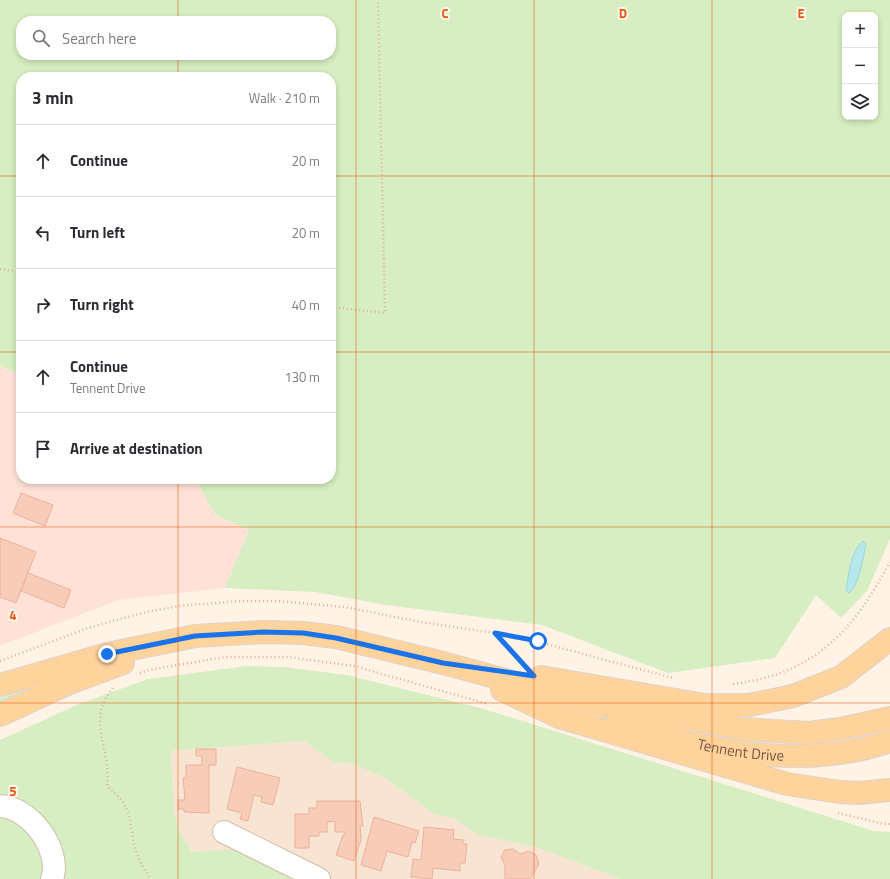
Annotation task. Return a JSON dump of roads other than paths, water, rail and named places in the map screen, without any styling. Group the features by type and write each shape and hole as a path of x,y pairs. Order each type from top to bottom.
{"main road":[{"name":"Tennent Drive","path":"0,685 107,654 195,636 263,632 303,633 336,638 443,663 598,705 663,713 716,724 777,732 809,733 832,730 890,718"},
{"name":"Tennent Drive","path":"0,715 67,684 195,636"},
{"path":"443,663 534,676 705,705 750,705 793,696 841,677 890,639"},
{"path":"443,663 559,717 787,784 840,792 859,793 890,790"},
{"name":"Tennent Drive","path":"598,705 664,735 707,746 747,753 788,756 836,754 876,746 890,741"}],"lane":[{"path":"0,806 10,806 31,819 40,831 50,848 55,869 52,879"},
{"path":"224,832 319,879"}],"water":[{"path":"863,541 866,545 860,571 855,584 849,593 846,590 851,564 859,545"}]}
